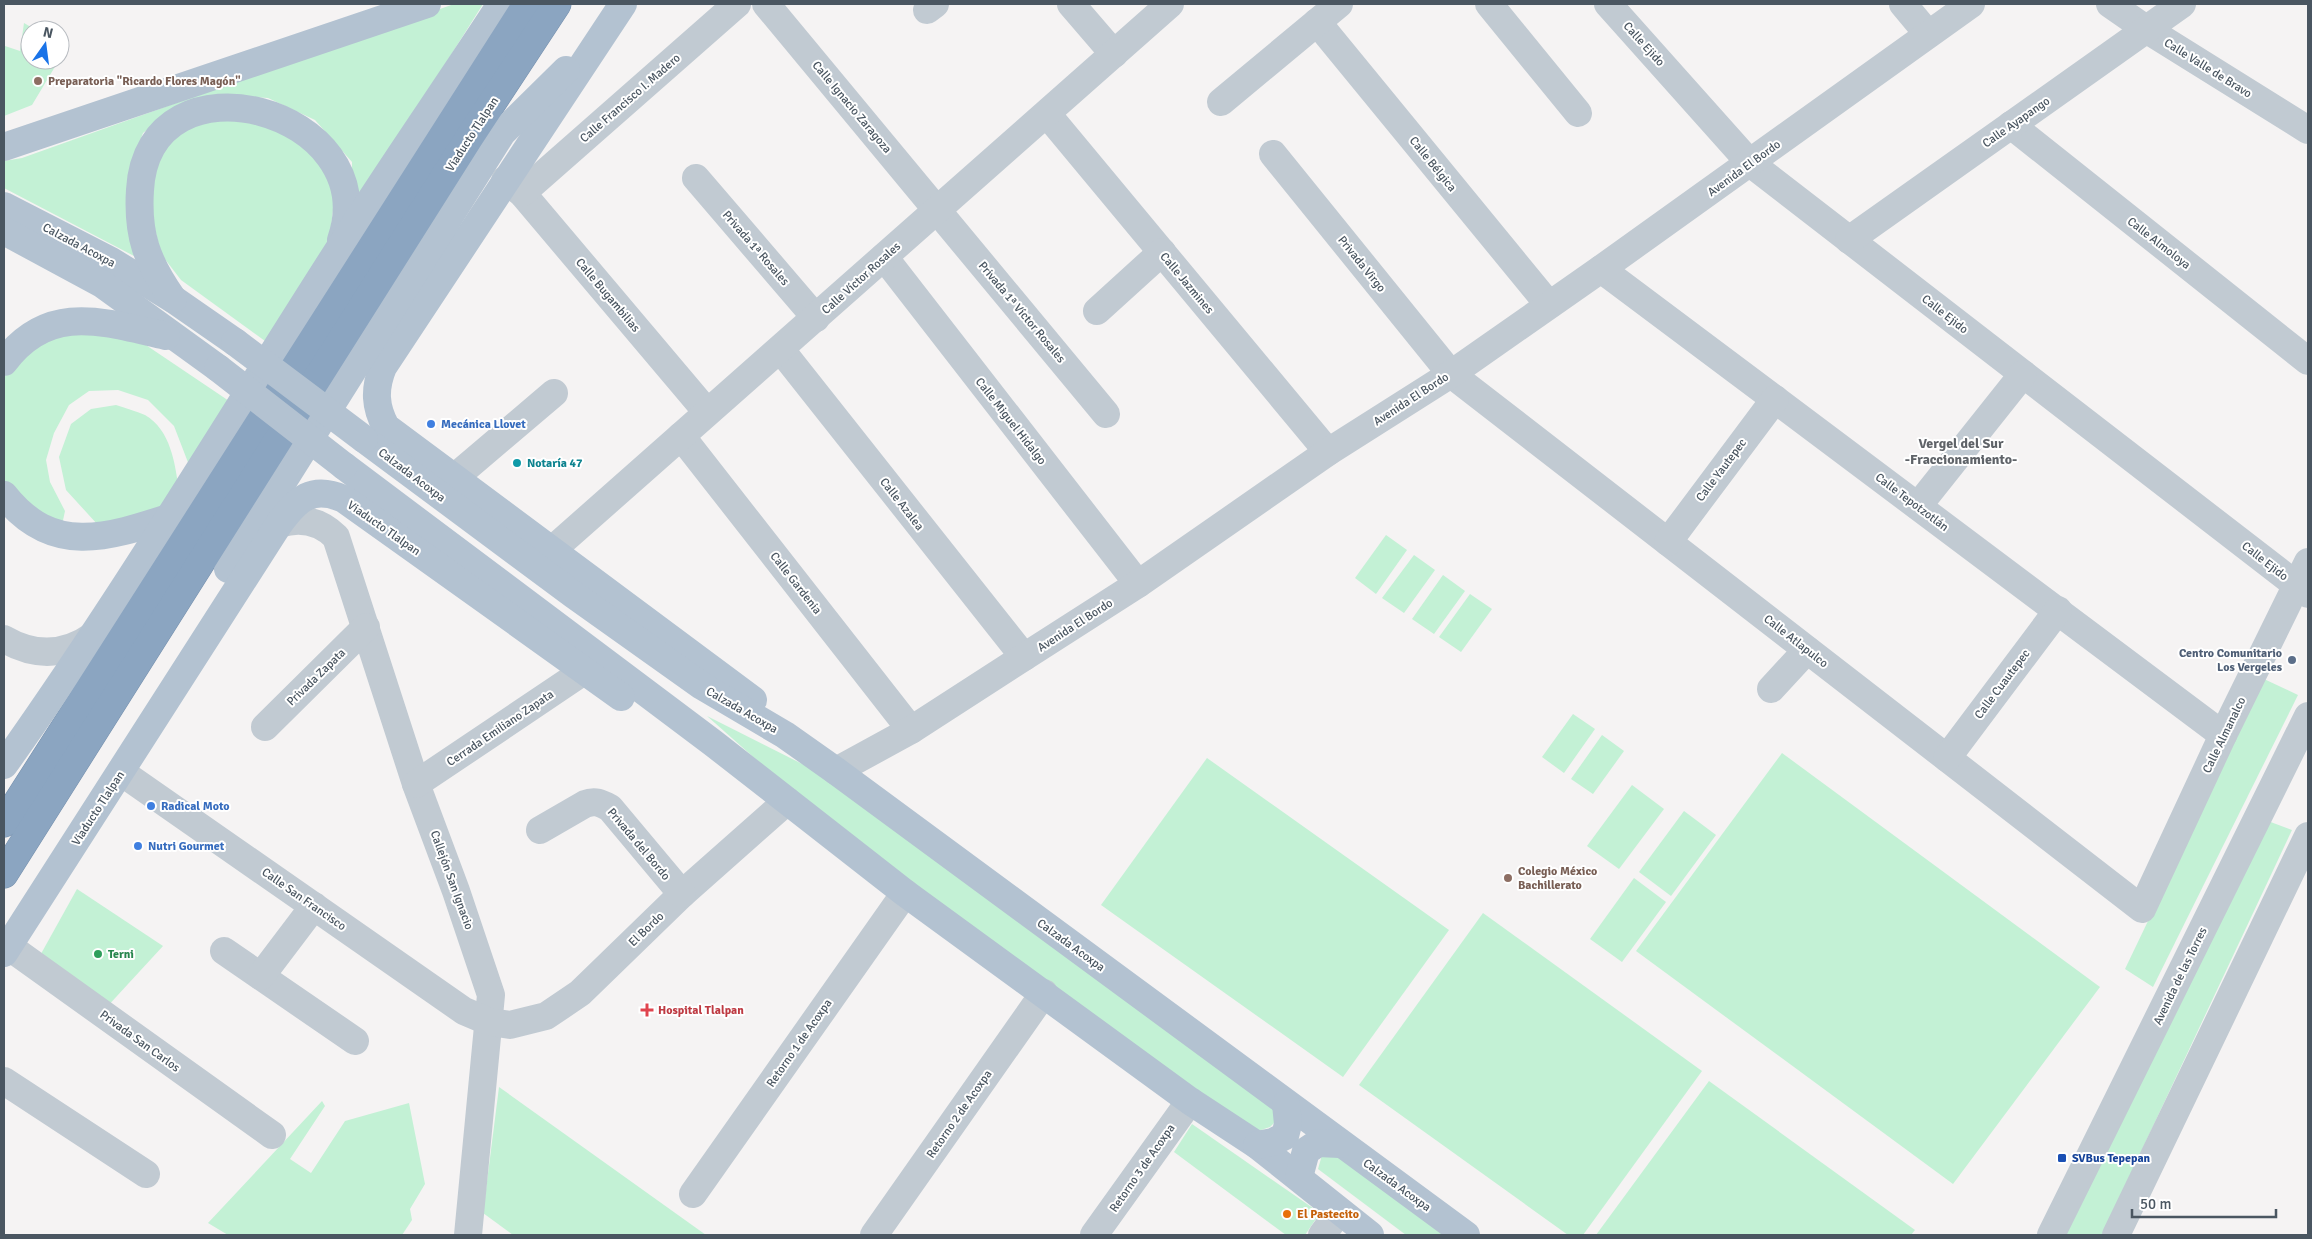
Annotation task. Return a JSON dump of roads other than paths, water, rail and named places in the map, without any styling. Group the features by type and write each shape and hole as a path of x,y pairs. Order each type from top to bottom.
{"highway":[{"name":"Viaducto Tlalpan","path":"4,823 526,4"},
{"name":"Viaducto Tlalpan","path":"4,874 463,147 557,4"}],"main road":[{"path":"4,146 427,4"},
{"path":"4,765 94,635 338,250 501,4"},
{"path":"616,15 514,186 383,368 376,387 377,408 386,428 747,694 786,735"},
{"path":"187,666 197,625 205,605 502,133 616,15"},
{"path":"173,299 155,274 143,239 139,204 141,174 143,162 153,141 168,126 186,115 224,108 264,112 294,124 320,144 336,168 344,195 345,223 338,250"},
{"name":"Calzada Acoxpa","path":"4,206 111,261 173,299 235,342 574,595 694,681 786,735 1466,1235"},
{"name":"Calzada Acoxpa","path":"4,231 102,284 178,338 344,466 705,737 905,893 1190,1101 1257,1146 1370,1235"},
{"path":"4,362 14,349 33,334 54,323 80,320 109,323 178,338"},
{"name":"Viaducto Tlalpan","path":"6,950 280,524 298,501 316,493 326,493 344,499 718,767 787,801"},
{"path":"4,495 15,510 38,526 66,536 95,538 132,530 170,517"},
{"path":"1257,1146 1273,1142 1285,1136 1288,1124 1286,1104"},
{"path":"1298,1177 1306,1150 1318,1143 1340,1144"}],"street":[{"name":"Calle Francisco I. Madero","path":"514,186 737,4"},
{"name":"Calle Ignacio Zaragoza","path":"766,4 937,210"},
{"path":"1071,4 1114,54"},
{"name":"Calle Víctor Rosales","path":"551,551 707,412 781,350 1170,4"},
{"path":"1221,102 1339,4"},
{"path":"1489,4 1578,113"},
{"name":"Calle Ejido","path":"1608,4 1750,163 2023,374 2305,581"},
{"path":"1903,4 1928,34"},
{"name":"Avenida El Bordo","path":"836,771 911,730 1138,584 1328,452 1451,374 1602,269 1971,4"},
{"name":"Calle Valle de Bravo","path":"2110,4 2146,30 2308,130"},
{"name":"Calle Ayapango","path":"1849,240 2182,4"},
{"name":"Calle Bélgica","path":"1316,22 1549,305"},
{"name":"Calle Jazmines","path":"1046,114 1328,452"},
{"name":"Calle Almoloya","path":"2011,126 2308,361"},
{"name":"Privada Virgo","path":"1273,154 1451,374"},
{"name":"Privada 1ª Rosales","path":"696,178 816,318"},
{"name":"Calle Bugambilias","path":"514,186 707,412"},
{"name":"Privada 1ª Víctor Rosales","path":"937,210 1106,414"},
{"path":"1097,311 1162,252"},
{"name":"Calle Miguel Hidalgo","path":"884,257 1138,584"},
{"name":"Calle Tepotzotlán","path":"1602,269 2223,735"},
{"name":"Calle Azalea","path":"781,350 1024,657"},
{"name":"Calle Atlapulco","path":"1451,374 2142,909"},
{"path":"1918,506 2023,374"},
{"path":"454,478 554,393"},
{"name":"Calle Yautepec","path":"1668,542 1775,399"},
{"name":"Calle Gardenia","path":"681,436 911,730"},
{"path":"280,524 289,521 308,520 328,529 336,536 354,521 369,520 376,522"},
{"name":"Callejón San Ignacio","path":"336,536 416,784 480,957 492,996 468,1235"},
{"name":"Calle Almanalco","path":"2142,909 2223,735 2305,581"},
{"name":"Calle Cuautepec","path":"1947,758 2058,610"},
{"name":"Privada Zapata","path":"265,727 366,627"},
{"path":"4,639 28,650 55,652 76,646 94,635"},
{"path":"1772,689 1807,650"},
{"name":"Cerrada Emiliano Zapata","path":"416,784 584,671"},
{"name":"Avenida de las Torres","path":"2051,1235 2308,716"},
{"name":"Calle San Francisco","path":"121,772 461,1008 490,1022"},
{"name":"Privada del Bordo","path":"540,830 585,804 593,801 602,803 610,808 682,894"},
{"name":"El Bordo","path":"490,1022 510,1025 546,1016 574,998 682,894 787,801"},
{"path":"2116,1235 2308,836"},
{"name":"Retorno 1 de Acoxpa","path":"694,1194 905,893"},
{"path":"261,976 314,906"},
{"name":"Privada San Carlos","path":"6,950 272,1136"},
{"path":"224,951 355,1041"},
{"name":"Retorno 2 de Acoxpa","path":"874,1235 1044,994"},
{"path":"4,1081 146,1174"},
{"name":"Retorno 3 de Acoxpa","path":"1094,1235 1190,1101"},
{"path":"1322,1235 1339,1212"}],"place":[{"name":"Preparatoria \"Ricardo Flores Magón\"","path":"38,81"},
{"name":"Mecánica Llovet","path":"431,424"},
{"name":"Notaría 47","path":"517,463"},
{"name":"Centro Comunitario Los Vergeles","path":"2292,660"},
{"name":"Radical Moto","path":"151,806"},
{"name":"Nutri Gourmet","path":"138,846"},
{"name":"Colegio México Bachillerato","path":"1508,878"},
{"name":"Terni","path":"98,954"},
{"name":"Hospital Tlalpan","path":"647,1010"},
{"name":"SVBus Tepepan","path":"2062,1158"},
{"name":"El Pastecito","path":"1287,1214"}],"district":[{"name":"Vergel del Sur -Fraccionamiento-","path":"1961,452"}]}
